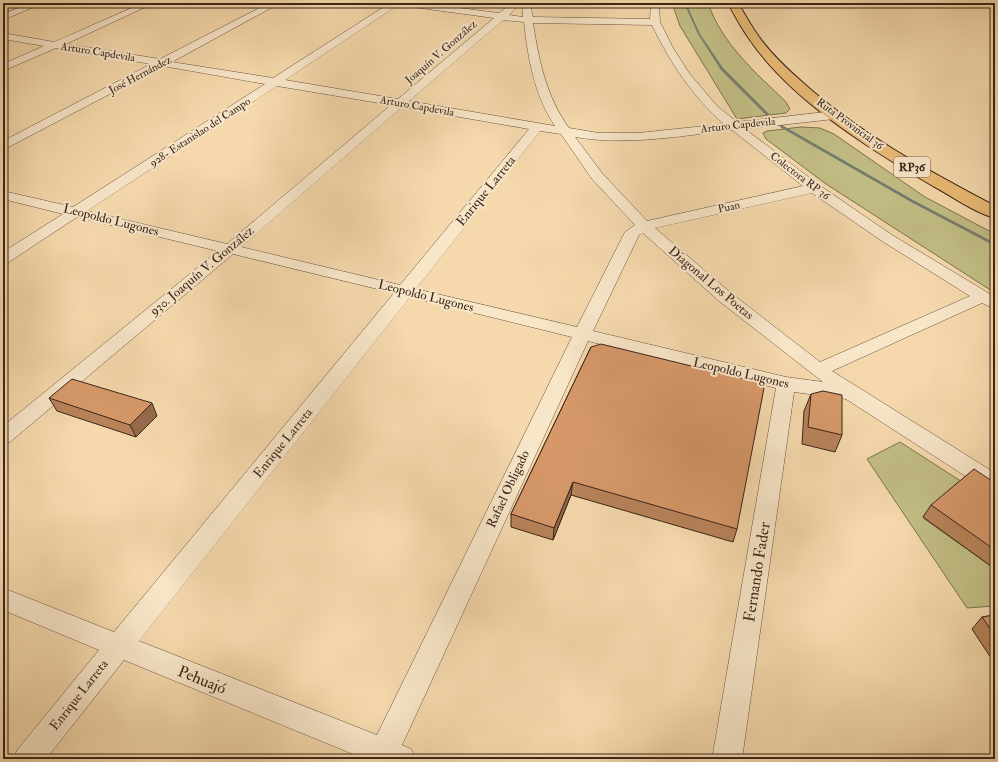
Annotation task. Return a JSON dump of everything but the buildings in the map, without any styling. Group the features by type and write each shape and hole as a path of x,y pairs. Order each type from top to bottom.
{"main road":[{"name":"Ruta Provincial 36","path":"733,3 745,26 761,49 792,80 834,115 918,170 995,213"},
{"name":"Ruta Provincial 36","path":"744,3 762,34 776,50 821,93 887,140 995,201"}],"street":[{"path":"3,17 39,3"},
{"path":"3,68 150,3"},
{"name":"José Hernández","path":"3,146 276,3"},
{"name":"928- Estanislao del Campo","path":"3,259 396,3"},
{"path":"399,3 528,20 655,22"},
{"name":"Joaquín V. González","path":"399,103 517,3"},
{"name":"Diagonal Los Poetas","path":"526,3 530,45 539,80 564,132 597,176 644,226 725,296 818,370 851,393 995,484"},
{"name":"Colectora RP 36","path":"655,3 655,22 668,48 685,75 713,108 814,188 886,238 989,300"},
{"name":"Arturo Capdevila","path":"3,36 164,62 599,137 626,138 834,115"},
{"name":"930. Joaquín V. González","path":"3,437 230,249 399,103"},
{"name":"Enrique Larreta","path":"28,759 537,127"},
{"name":"Puan","path":"644,226 814,188"},
{"name":"Leopoldo Lugones","path":"3,195 406,291 786,384 851,393"},
{"name":"Rafael Obligado","path":"388,757 582,335 628,239 633,232 644,226"},
{"path":"818,370 989,300"},
{"name":"Fernando Fader","path":"727,759 786,384"},
{"name":"Pehuajó","path":"3,599 388,757"}],"shaded area":[{"path":"672,3 708,3 714,18 731,45 752,69 786,102 790,109 786,113 737,119 680,26"},
{"path":"801,127 820,128 834,134 925,197 995,234 995,293 826,184 766,139 763,133 767,131"},
{"path":"900,442 967,485 923,518 995,569 994,606 967,608 867,459"}],"waterway":[{"path":"685,3 699,34 722,69 770,117"},
{"path":"781,126 912,201 995,245"}]}
